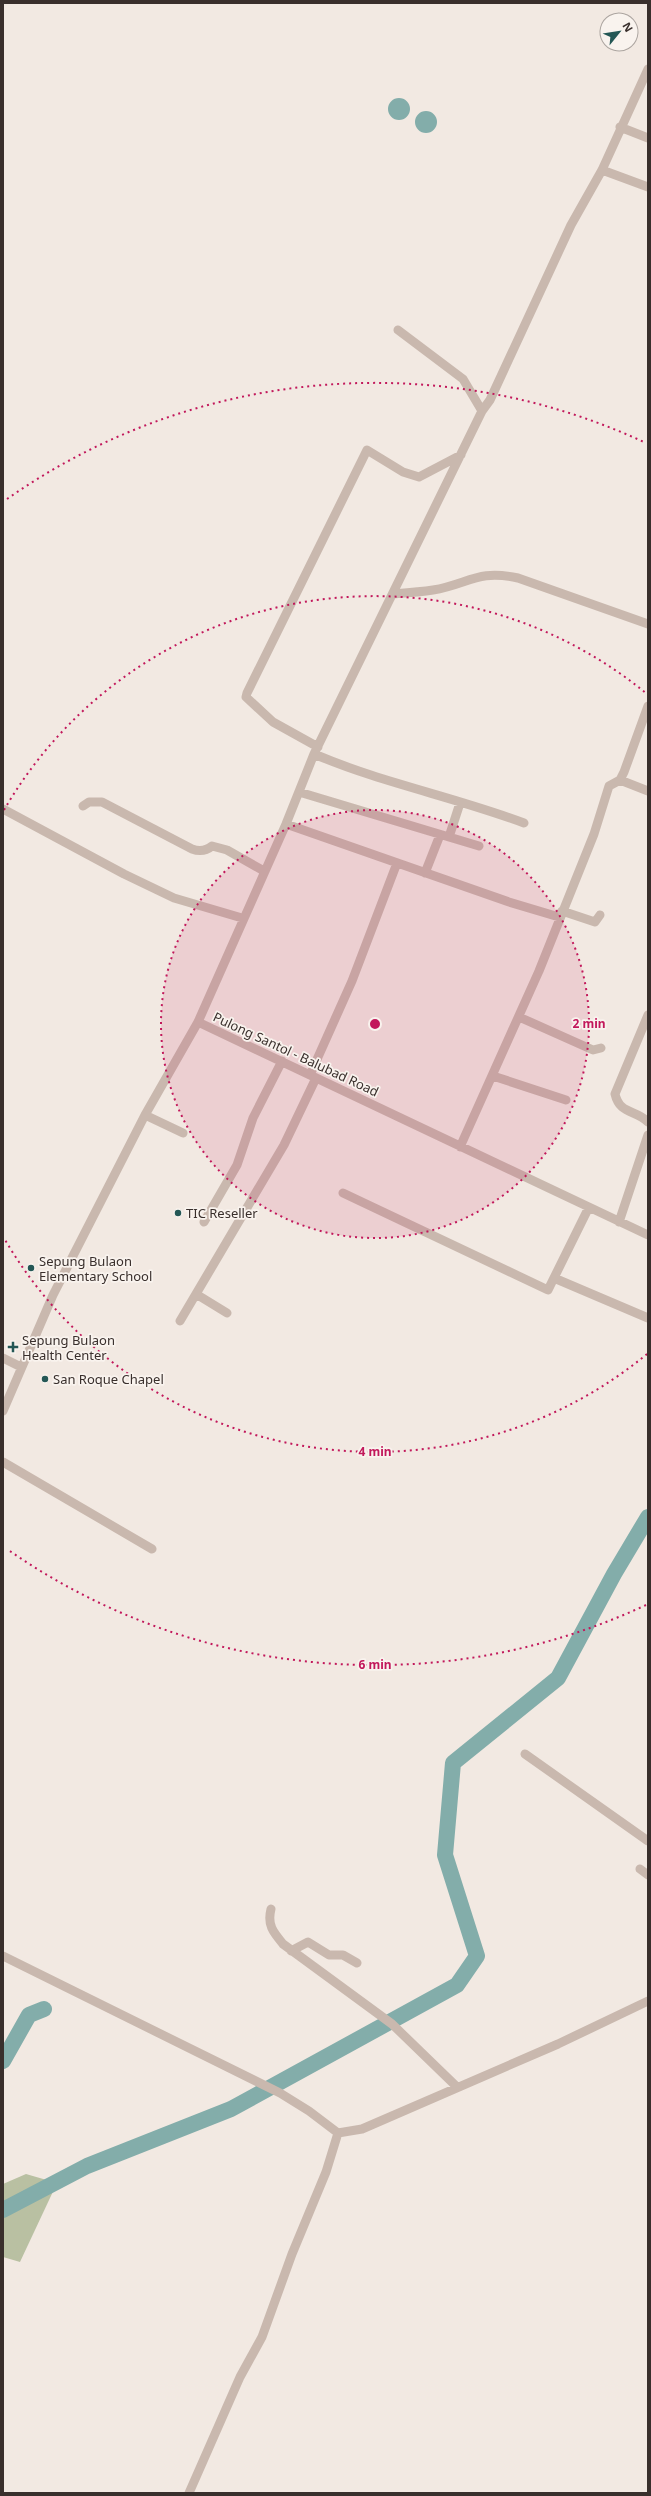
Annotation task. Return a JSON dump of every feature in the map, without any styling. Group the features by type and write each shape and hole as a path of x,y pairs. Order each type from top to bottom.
{"street":[{"path":"198,1022 242,918 286,824 316,751 482,411 490,400 571,225 602,170 648,69"},
{"path":"620,128 648,138"},
{"path":"602,170 648,187"},
{"path":"398,330 463,379 482,411"},
{"path":"461,455 419,478 403,472 368,450 246,697 273,722 316,751 460,803 480,807 524,823"},
{"path":"393,594 434,590 478,576 499,574 518,578 648,624"},
{"path":"460,1147 494,1076 519,1017 594,834 609,786 620,780 648,706"},
{"path":"620,780 648,791"},
{"path":"299,792 479,846"},
{"path":"83,806 89,802 102,802 192,849 198,851 208,850 212,846 227,850 264,871"},
{"path":"425,873 445,836 460,803"},
{"path":"3,809 124,874 174,898 242,918"},
{"path":"286,824 509,902 595,922 600,915"},
{"path":"180,1321 284,1145 352,981 398,863"},
{"path":"648,1014 615,1094 617,1102 623,1109 642,1116 648,1122"},
{"path":"519,1017 593,1050 601,1048"},
{"name":"Pulong Santol - Balubad Road","path":"3,1411 51,1298 145,1115 198,1022 648,1235"},
{"path":"204,1222 237,1165 253,1118 282,1061"},
{"path":"494,1076 566,1100"},
{"path":"145,1115 183,1133"},
{"path":"619,1222 648,1135"},
{"path":"343,1193 548,1290 589,1207"},
{"path":"554,1278 648,1318"},
{"path":"196,1294 227,1313"},
{"path":"3,1358 21,1367"},
{"path":"3,1462 152,1549"},
{"path":"526,1754 648,1841"},
{"path":"640,1869 648,1875"},
{"path":"271,1909 268,1920 270,1929 291,1951 390,2022 457,2088"},
{"path":"291,1951 308,1942 329,1955 343,1955 357,1963"},
{"path":"3,1956 280,2094 309,2111 338,2134"},
{"path":"338,2134 362,2129 558,2044 648,2001"},
{"path":"189,2493 240,2377 262,2337 292,2254 326,2172 338,2134"}],"green space":[{"path":"26,2174 57,2183 20,2262 3,2257 3,2184"}],"water":[{"path":"399,98 407,101 410,109 407,117 399,120 391,117 388,109 391,101"},
{"path":"426,111 434,114 437,122 434,130 426,133 418,130 415,122 418,114"}],"waterway":[{"path":"3,2210 87,2166 231,2109 457,1985 477,1956 445,1855 453,1763 558,1678 614,1574 648,1517"},
{"path":"3,2061 29,2015 44,2009"}],"place":[{"name":"TIC Reseller","path":"178,1213"},
{"name":"Sepung Bulaon Elementary School","path":"31,1268"},
{"name":"Sepung Bulaon Health Center","path":"13,1347"},
{"name":"San Roque Chapel","path":"45,1379"}]}
